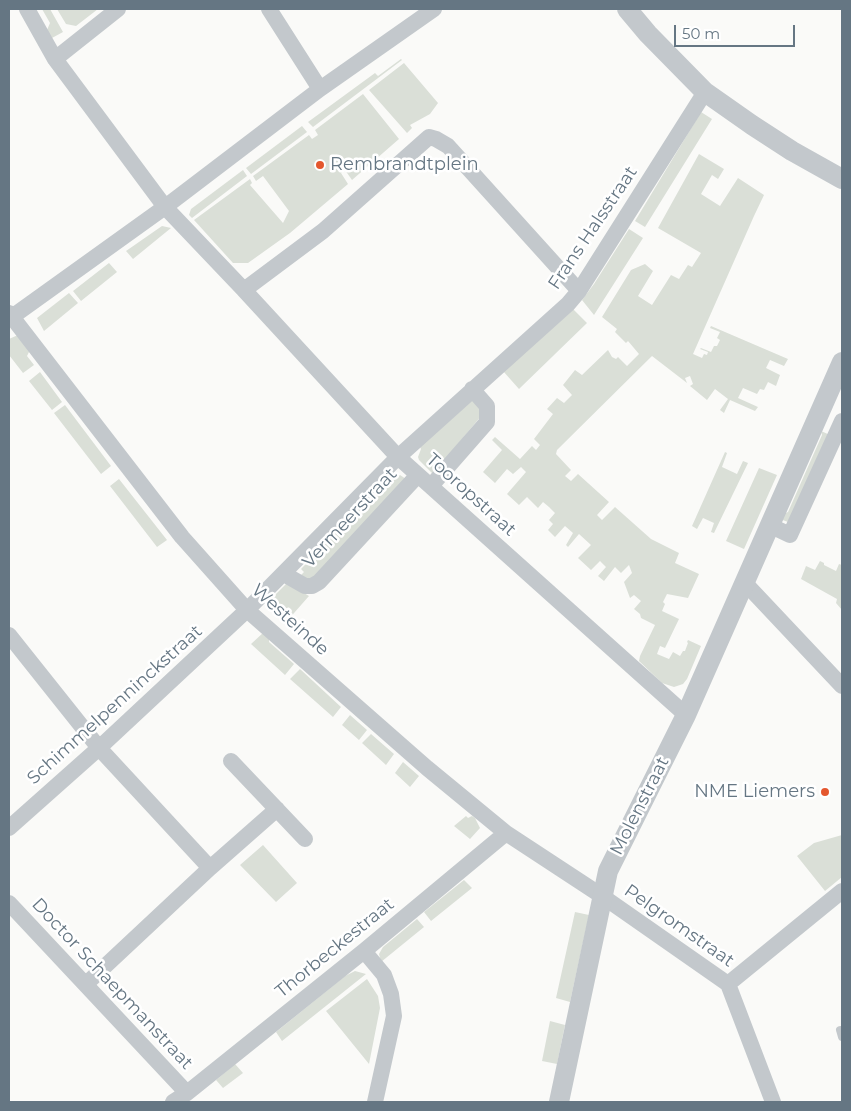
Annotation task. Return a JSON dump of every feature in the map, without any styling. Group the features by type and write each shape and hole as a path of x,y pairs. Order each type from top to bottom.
{"street":[{"path":"28,9 55,59 166,207 244,290 323,231 429,138 436,139 448,146 579,291"},
{"path":"55,59 118,9"},
{"path":"269,9 320,89"},
{"path":"10,316 166,207 320,89 434,9"},
{"path":"628,9 648,34 705,92 792,151 842,179"},
{"name":"Frans Halsstraat","path":"398,457 568,304 579,291 705,92"},
{"name":"Tooropstraat","path":"244,290 398,457 686,715"},
{"name":"Westeinde","path":"10,316 182,537 247,610 427,768 506,833 602,896"},
{"name":"Molenstraat","path":"559,1102 602,896 611,863 686,715 842,362"},
{"path":"424,480 487,422 487,406 472,389"},
{"path":"769,525 790,535 842,421"},
{"name":"Vermeerstraat","path":"247,610 398,457"},
{"name":"Vermeerstraat","path":"284,574 304,586 312,586 319,582 424,480"},
{"path":"744,582 842,686"},
{"name":"Schimmelpenninckstraat","path":"9,828 99,748 247,610"},
{"path":"9,635 99,748 210,868"},
{"path":"231,761 305,839"},
{"path":"86,984 210,868 277,809"},
{"name":"Thorbeckestraat","path":"173,1102 186,1098 506,833"},
{"path":"728,984 842,891"},
{"name":"Pelgromstraat","path":"602,896 728,984 773,1102"},
{"name":"Doctor Schaepmanstraat","path":"9,903 86,984 186,1098"},
{"path":"364,951 384,975 391,994 394,1016 375,1102"}],"shaded area":[{"path":"42,9 50,9 63,32 52,38 47,30 50,23"},
{"path":"57,9 98,9 76,26 66,24"},
{"path":"401,59 313,127 308,122 375,73 378,76"},
{"path":"404,63 438,103 430,114 410,125 412,128 407,133 369,90"},
{"name":"Rembrandtplein","path":"363,94 399,139 352,180 345,170 341,173 348,184 290,233 248,263 233,263 194,220 250,179 252,183 250,185 283,223 289,211 263,176 256,181 253,176 309,135 312,139 318,135 315,130"},
{"path":"701,112 712,119 645,227 635,221"},
{"path":"302,126 307,132 251,174 246,168"},
{"path":"699,154 724,169 718,179 712,175 701,194 720,206 738,178 764,195 693,354 702,358 708,352 701,348 711,352 714,346 717,346 720,340 717,338 720,332 710,328 711,326 788,359 784,366 770,360 766,368 780,375 776,386 768,382 764,390 760,389 757,394 743,388 738,398 758,407 755,411 730,400 724,413 720,410 728,399 715,389 707,400 690,386 693,384 690,376 685,378 687,383 652,356 557,450 556,454 571,470 565,476 571,481 578,474 609,502 597,515 602,520 615,507 651,539 679,553 675,563 699,574 688,598 667,594 663,602 665,604 662,611 679,619 665,648 660,646 657,654 669,659 673,652 680,656 685,651 688,640 701,646 687,679 683,684 674,687 662,683 639,661 655,625 641,618 640,614 634,609 641,601 634,595 630,598 624,582 632,573 629,565 621,573 615,567 604,581 598,576 606,567 600,561 591,570 578,558 591,545 579,534 568,547 566,545 573,533 565,526 555,537 548,530 553,524 549,520 555,513 549,507 543,502 538,508 527,497 519,505 507,494 526,472 521,467 513,474 507,469 495,483 483,472 502,450 492,440 495,437 520,459 532,446 536,450 540,445 534,439 553,414 547,409 557,398 564,403 572,395 563,385 575,370 582,375 608,350 612,357 616,359 618,357 627,366 639,354 628,341 626,343 615,332 617,329 602,317 631,270 645,264 653,271 638,296 652,305 671,275 679,279 688,265 692,267 701,253 658,228"},
{"path":"243,170 247,176 192,218 189,215 191,209"},
{"path":"162,226 171,228 133,259 126,251"},
{"path":"629,229 643,238 594,315 582,300"},
{"path":"109,263 117,272 81,301 73,291"},
{"path":"69,293 78,303 44,331 37,318"},
{"path":"573,309 587,323 519,389 503,371"},
{"path":"18,335 30,350 27,356 34,365 23,373 9,355 9,339"},
{"path":"40,372 62,402 52,410 29,381"},
{"path":"472,398 480,407 482,415 433,474 419,460 420,447"},
{"path":"65,405 111,466 101,474 54,413"},
{"path":"821,431 830,435 788,522 780,519 781,515 788,512 822,435"},
{"path":"725,452 727,453 722,467 737,474 743,461 748,463 714,533 711,532 714,523 703,518 697,529 692,526"},
{"path":"759,468 777,475 744,549 726,541"},
{"path":"392,475 400,475 406,479 315,579 298,578 304,572 301,569"},
{"path":"119,479 167,540 157,547 110,486"},
{"path":"820,561 836,571 839,564 842,565 842,610 836,603 837,599 801,579 806,566 815,570"},
{"path":"287,583 309,596 287,621 267,603"},
{"path":"264,632 269,636 269,642 294,664 285,675 251,644"},
{"path":"300,669 341,707 333,717 290,679"},
{"path":"350,715 367,730 359,740 342,725"},
{"path":"371,734 394,754 386,765 362,743"},
{"path":"403,762 419,776 410,787 395,773"},
{"path":"466,816 468,818 472,816 475,818 480,828 470,839 454,826"},
{"path":"842,835 842,877 825,891 797,856 814,843"},
{"path":"263,845 297,883 276,902 240,865"},
{"path":"464,880 472,888 431,921 424,912"},
{"path":"575,912 589,915 570,1002 556,998"},
{"path":"417,919 424,927 381,962 379,954 383,947"},
{"path":"355,971 366,974 282,1041 276,1032 345,976"},
{"path":"367,979 378,996 380,1008 369,1064 326,1011"},
{"path":"550,1021 565,1025 557,1064 542,1061"},
{"path":"235,1064 243,1073 223,1088 216,1080"}],"place":[{"name":"Rembrandtplein","path":"320,165"},
{"name":"NME Liemers","path":"825,792"}]}
